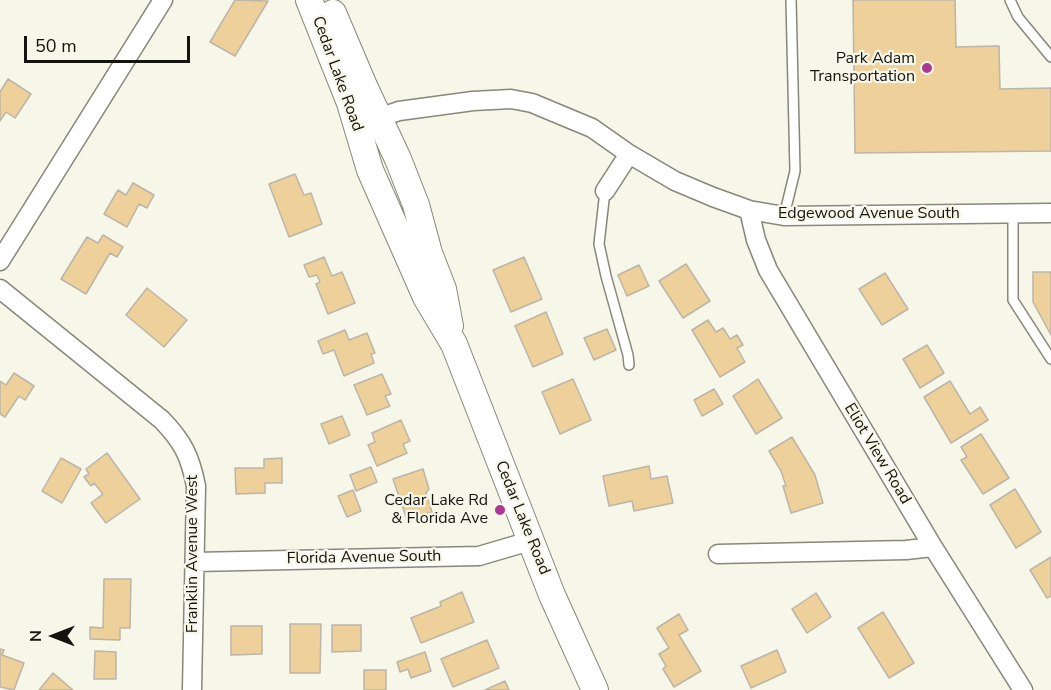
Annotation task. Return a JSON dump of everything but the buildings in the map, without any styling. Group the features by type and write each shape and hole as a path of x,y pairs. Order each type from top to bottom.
{"street":[{"path":"0,261 163,0"},
{"name":"Cedar Lake Road","path":"309,0 368,122"},
{"name":"Cedar Lake Road","path":"328,0 368,122 370,170 426,297 454,344 531,541 595,690"},
{"name":"Edgewood Avenue South","path":"368,122 399,111 473,101 511,99 532,103 592,128 629,154 675,181 749,210 784,216 1051,213"},
{"path":"605,191 629,154"},
{"name":"Eliot View Road","path":"749,210 756,240 768,270 933,546 1023,690"},
{"name":"Franklin Avenue West","path":"0,290 162,420 179,438 192,462 196,486 192,690"},
{"name":"Florida Avenue South","path":"195,562 478,556 531,541"},
{"path":"718,554 906,550 933,546"}],"lane":[{"path":"784,216 795,171 791,0"},
{"path":"1010,0 1018,17 1051,57"},
{"path":"605,191 599,244 629,365"},
{"path":"1012,213 1013,300 1051,359"}],"place":[{"name":"Park Adam Transportation","path":"927,68"},
{"name":"Cedar Lake Rd & Florida Ave","path":"500,510"}]}
